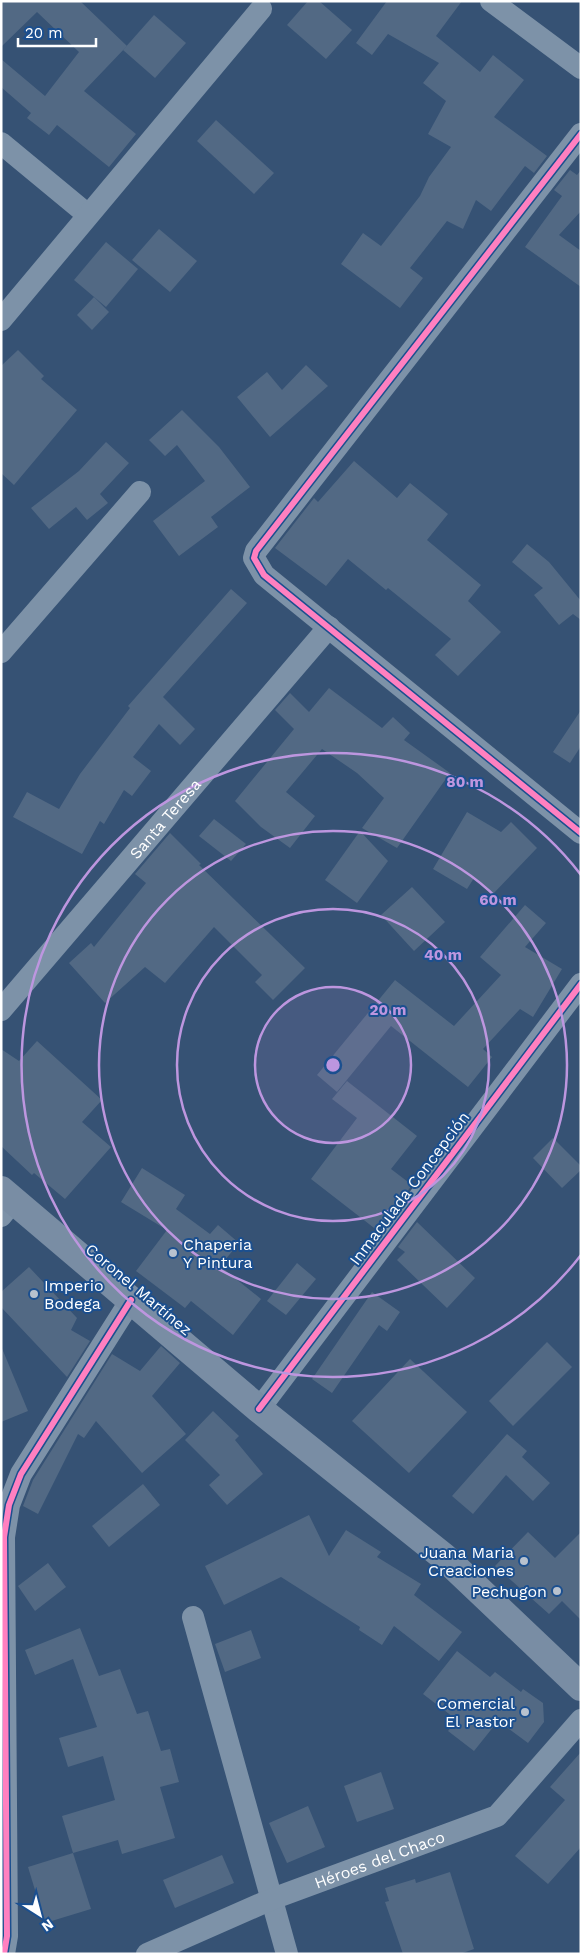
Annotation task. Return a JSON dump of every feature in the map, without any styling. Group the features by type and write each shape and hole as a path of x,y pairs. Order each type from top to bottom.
{"main road":[{"name":"Coronel Martínez","path":"5,1202 130,1300 259,1409 444,1557 581,1687"}],"street":[{"path":"491,1 581,68"},
{"path":"1,320 262,9"},
{"path":"581,134 256,551 254,558 264,575 581,833"},
{"path":"1,143 88,215"},
{"path":"1,652 140,492"},
{"name":"Santa Teresa","path":"1,1010 329,627"},
{"name":"Inmaculada Concepción","path":"259,1409 581,984"},
{"path":"4,1942 4,1537 9,1505 20,1474 130,1300"},
{"path":"193,1617 287,1954"},
{"name":"Héroes del Chaco","path":"147,1954 272,1899 497,1816 581,1720"}],"building":[{"path":"1,1 80,1 127,46 84,91 136,134 109,167 57,125 49,135 27,118 31,113 1,87 1,59 45,96 79,52 37,12 1,47"},
{"path":"308,1 319,1 352,30 326,59 287,25"},
{"path":"387,1 462,1 436,36 480,72 493,55 524,80 494,117 547,156 534,173 525,166 491,211 476,200 463,229 447,221 410,268 423,278 400,308 341,264 363,233 381,246 420,196 429,177 451,147 428,134 446,101 423,83 439,63 388,34 372,55 356,43"},
{"path":"154,15 186,43 155,78 123,50"},
{"path":"216,120 274,173 254,194 197,141"},
{"path":"570,170 577,175 581,170 581,211 559,235 581,251 581,287 525,247 562,196 554,190"},
{"path":"159,229 197,261 170,292 132,260"},
{"path":"106,242 138,269 106,307 74,280"},
{"path":"94,297 109,312 92,330 77,315"},
{"path":"18,350 44,376 41,379 77,410 14,485 1,473 1,366"},
{"path":"306,365 328,386 270,437 237,397 267,372 282,390"},
{"path":"182,410 219,447 250,487 211,517 218,527 179,556 153,521 205,481 177,445 165,456 149,440"},
{"path":"106,442 129,463 100,494 108,503 87,520 76,507 49,529 31,508 79,471"},
{"path":"354,461 397,498 410,483 448,514 427,540 481,585 468,601 501,632 458,676 435,655 451,639 388,588 386,590 348,559 326,586 275,548 314,498 318,502"},
{"path":"527,544 549,562 581,601 581,620 573,614 559,625 534,595 543,588 512,562"},
{"path":"231,589 247,603 163,697 195,729 180,745 159,724 133,757 151,771 132,796 124,790 104,824 100,821 82,854 13,817 27,792 59,809 80,774 130,708 128,706"},
{"path":"329,688 382,728 393,717 410,733 404,740 450,773 397,848 362,828 384,798 357,773 322,749 286,792 315,816 290,848 261,827 235,801 294,729 275,710 290,693 309,712"},
{"path":"581,710 581,746 570,763 553,752"},
{"path":"467,812 501,832 511,822 537,848 492,895 474,878 467,889 433,869"},
{"path":"214,819 246,844 231,861 199,836"},
{"path":"360,831 388,861 357,903 325,880"},
{"path":"170,833 201,864 199,865 305,968 273,1000 255,982 262,975 214,927 165,983 145,967 105,1003 69,963 91,943 94,947 146,883 135,874"},
{"path":"412,887 445,922 414,951 381,915"},
{"path":"525,905 546,923 525,947 562,969 533,1017 520,1009 483,1049 492,1057 468,1087 391,1026 337,1092 317,1075 395,980 454,1026 501,975 480,957"},
{"path":"37,1041 102,1100 82,1122 111,1147 65,1199 34,1173 32,1175 1,1146 1,1049 19,1061"},
{"path":"347,1081 417,1136 391,1169 412,1185 378,1231 311,1179 357,1118 332,1099"},
{"path":"553,1138 581,1166 581,1170 562,1188 533,1158"},
{"path":"142,1168 185,1195 176,1209 210,1234 218,1225 239,1243 220,1266 261,1299 233,1335 191,1301 185,1308 136,1271 167,1230 121,1202"},
{"path":"417,1222 475,1278 447,1308 397,1260 405,1252 398,1247"},
{"path":"297,1263 316,1279 286,1315 267,1301"},
{"path":"29,1267 77,1318 71,1330 90,1341 67,1377 1,1307 1,1292"},
{"path":"372,1292 400,1312 387,1331 379,1325 332,1393 312,1379"},
{"path":"547,1342 572,1367 513,1426 489,1401"},
{"path":"1,1346 28,1411 1,1422"},
{"path":"161,1346 180,1363 152,1396 186,1434 142,1473 96,1421 84,1438 78,1434 38,1514 23,1506 33,1480 112,1354 140,1371"},
{"path":"410,1359 467,1412 409,1473 352,1421"},
{"path":"213,1411 239,1436 235,1440 263,1474 227,1505 209,1485 220,1475 185,1440"},
{"path":"507,1434 527,1451 522,1457 550,1483 533,1501 506,1475 473,1514 452,1496"},
{"path":"143,1484 160,1505 109,1547 92,1526"},
{"path":"309,1515 329,1556 346,1530 381,1552 377,1557 421,1584 414,1595 462,1632 439,1661 394,1626 382,1645 359,1630 360,1627 281,1577 224,1605 205,1566"},
{"path":"528,1532 555,1558 581,1532 581,1620 562,1601 549,1614 495,1566"},
{"path":"48,1563 66,1587 35,1611 18,1586"},
{"path":"80,1628 99,1676 120,1669 137,1714 148,1711 161,1751 170,1749 179,1782 160,1787 175,1838 122,1854 118,1840 73,1853 62,1816 115,1800 103,1756 68,1767 59,1738 97,1727 73,1659 35,1675 25,1650"},
{"path":"251,1630 261,1658 225,1672 215,1644"},
{"path":"457,1651 490,1677 495,1672 521,1692 523,1689 543,1703 544,1722 528,1743 498,1721 474,1751 448,1731 457,1720 423,1694"},
{"path":"581,1752 581,1847 548,1884 515,1856 565,1800 550,1787"},
{"path":"381,1772 394,1809 357,1822 344,1786"},
{"path":"308,1806 325,1847 287,1863 269,1823"},
{"path":"73,1853 91,1909 45,1923 28,1867"},
{"path":"222,1855 234,1883 175,1908 163,1880"},
{"path":"450,1872 474,1949 460,1954 403,1954 385,1902 389,1901 385,1888 415,1879 416,1883"}],"cycle path":[{"path":"581,134 256,551 254,558 264,575 581,833"},
{"path":"259,1409 581,984"},
{"path":"4,1954 7,1936 4,1537 9,1505 21,1474 131,1300"}],"place":[{"name":"Chaperia Y Pintura","path":"173,1253"},
{"name":"Imperio Bodega","path":"34,1294"},
{"name":"Juana Maria Creaciones","path":"524,1561"},
{"name":"Pechugon","path":"557,1591"},
{"name":"Comercial El Pastor","path":"525,1712"}]}
